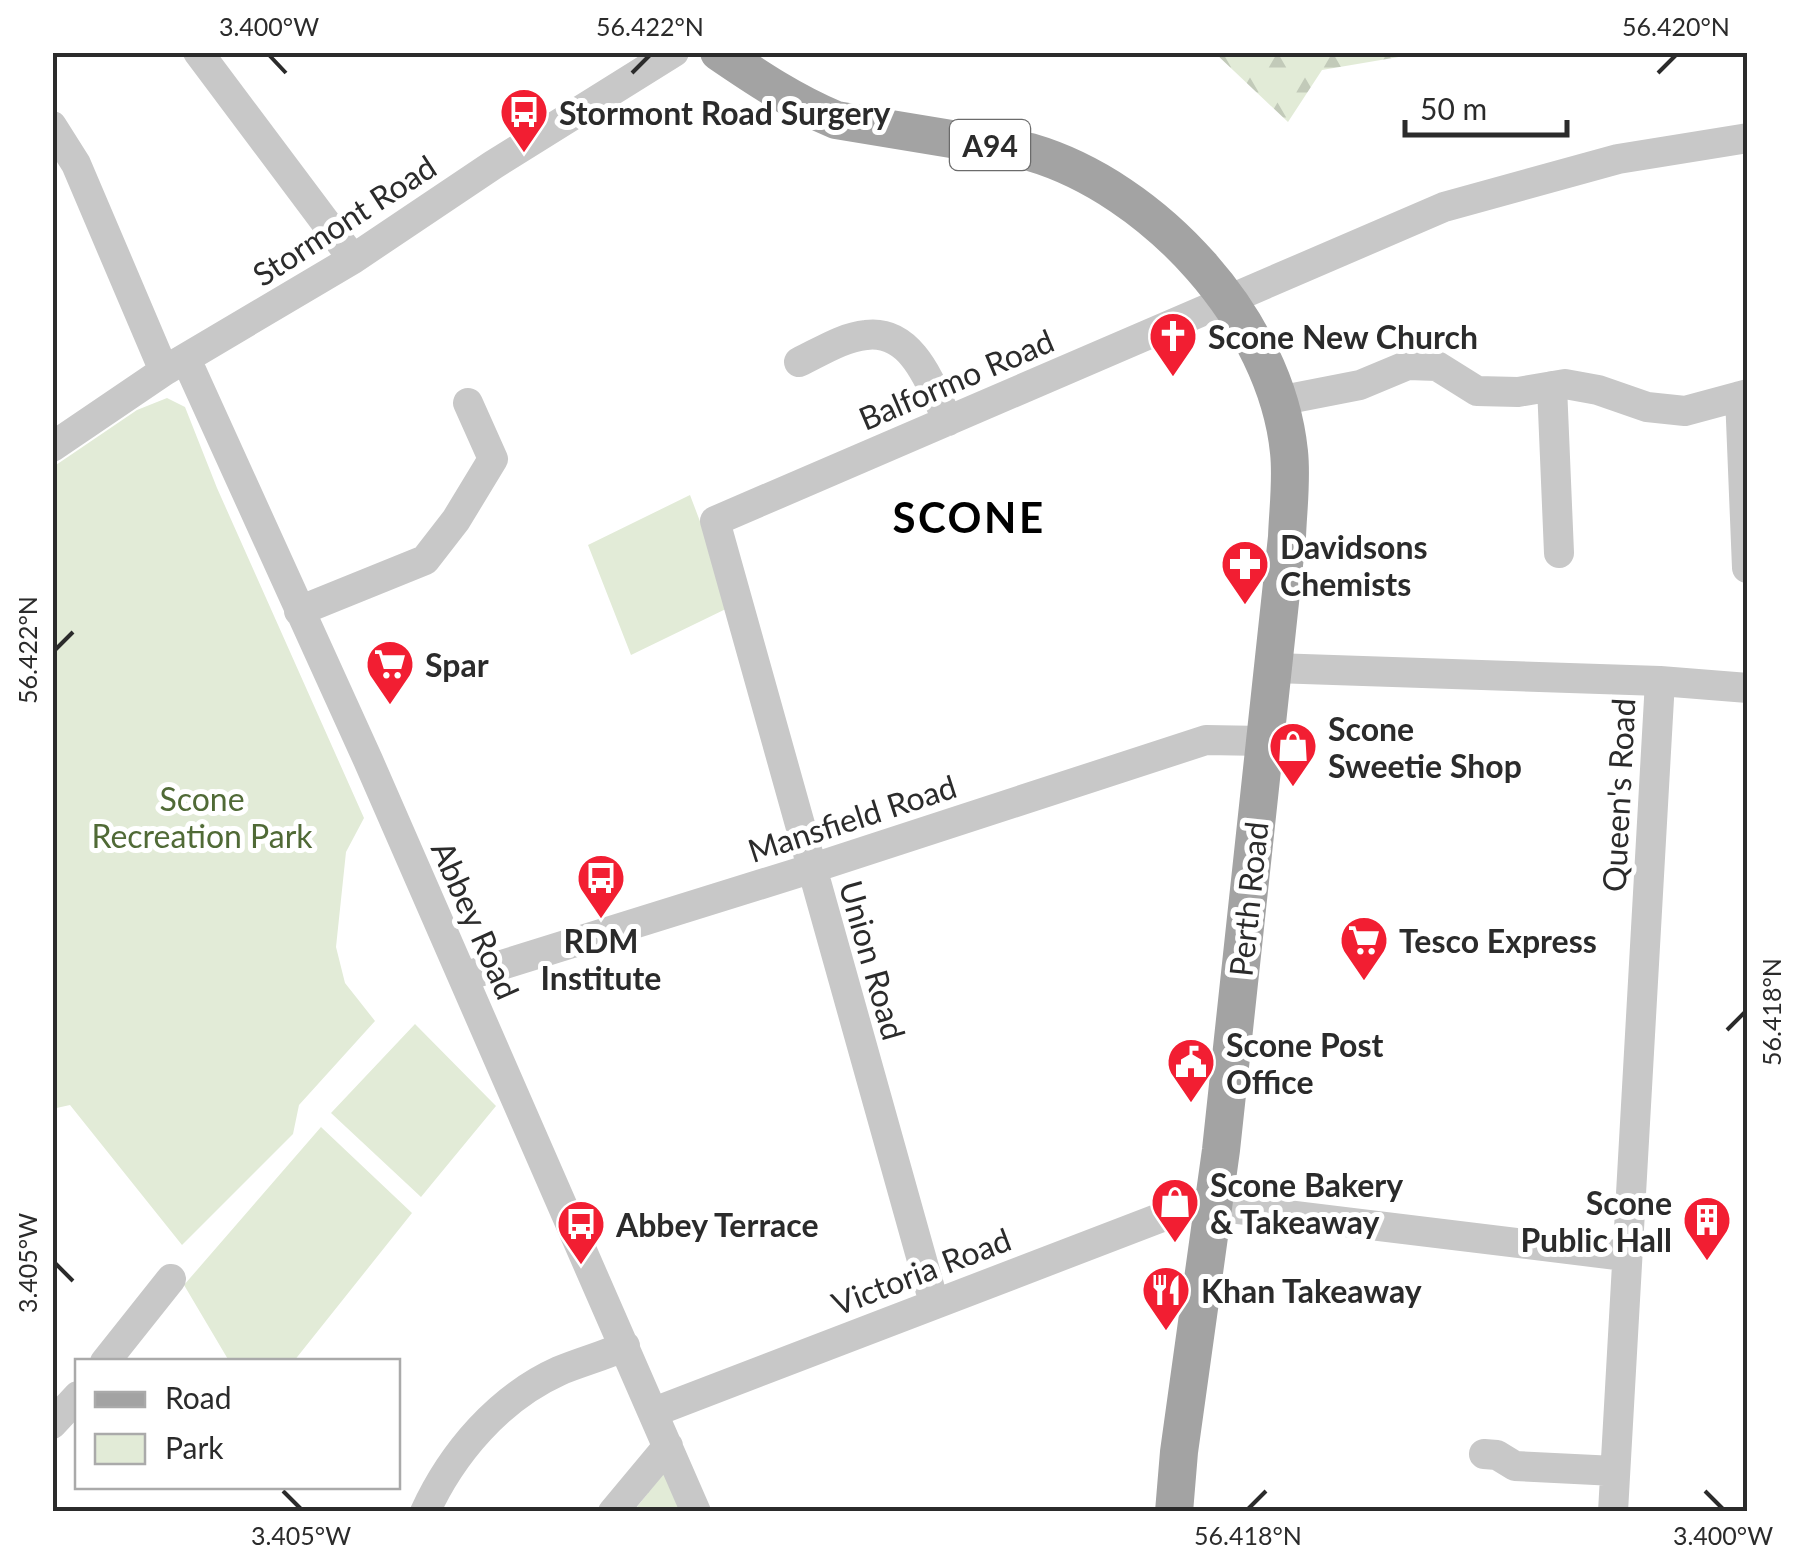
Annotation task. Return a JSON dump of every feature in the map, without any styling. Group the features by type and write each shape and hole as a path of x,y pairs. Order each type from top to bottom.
{"main road":[{"name":"A94","path":"719,52 761,83 836,120 1030,152 1093,177 1155,220 1226,300"},
{"name":"Perth Road","path":"1174,1512 1214,1205 1274,668 1290,478 1289,449 1278,401 1249,332 1226,300"}],"street":[{"path":"198,52 352,259"},
{"name":"Stormont Road","path":"52,447 175,365 352,259 674,52"},
{"name":"Abbey Road","path":"52,126 76,164 299,611 464,977 696,1512"},
{"name":"Balformo Road","path":"714,521 1444,207 1618,159 1748,138"},
{"path":"799,362 864,334 894,340 916,359 948,421"},
{"path":"1278,401 1360,385 1408,365 1437,366 1476,390 1518,392 1565,384 1598,390 1647,407 1684,411 1744,395 1746,568"},
{"path":"1552,386 1560,553"},
{"path":"299,611 424,560 456,520 492,459 468,403"},
{"name":"Union Road","path":"714,521 934,1303"},
{"path":"1274,668 1660,681 1748,688"},
{"name":"Queen's Road","path":"1612,1512 1660,681"},
{"name":"Mansfield Road","path":"464,977 1206,740 1264,741"},
{"name":"Victoria Road","path":"654,1412 1196,1204 1625,1256"},
{"path":"107,1359 171,1279"},
{"path":"425,1512 457,1457 499,1411 555,1373 625,1346"},
{"path":"52,1424 75,1399"},
{"path":"613,1512 668,1446"},
{"path":"1484,1454 1497,1455 1524,1467 1616,1471"}],"green space":[{"path":"1215,53 1422,53 1322,70 1288,122"},
{"name":"Scone Recreation Park","path":"167,398 185,407 217,488 364,818 346,852 336,947 345,983 375,1021 299,1105 293,1134 182,1245 70,1105 52,1109 53,467 137,410"},
{"path":"690,495 732,606 631,655 588,545"},
{"path":"415,1024 496,1106 421,1197 331,1113"},
{"path":"321,1127 412,1213 296,1359 228,1359 184,1285"},
{"path":"670,1465 696,1512 633,1512"}],"place":[{"name":"Stormont Road Surgery","path":"524,154"},
{"name":"Scone New Church","path":"1173,378"},
{"name":"Davidsons Chemists","path":"1245,606"},
{"name":"Spar","path":"390,706"},
{"name":"Scone Sweetie Shop","path":"1293,788"},
{"name":"RDM Institute","path":"601,920"},
{"name":"Tesco Express","path":"1364,982"},
{"name":"Scone Post Office","path":"1191,1104"},
{"name":"Scone Bakery & Takeaway","path":"1175,1244"},
{"name":"Scone Public Hall","path":"1707,1262"},
{"name":"Abbey Terrace","path":"581,1266"},
{"name":"Khan Takeaway","path":"1166,1332"}],"district":[{"name":"SCONE","path":"969,517"}]}
